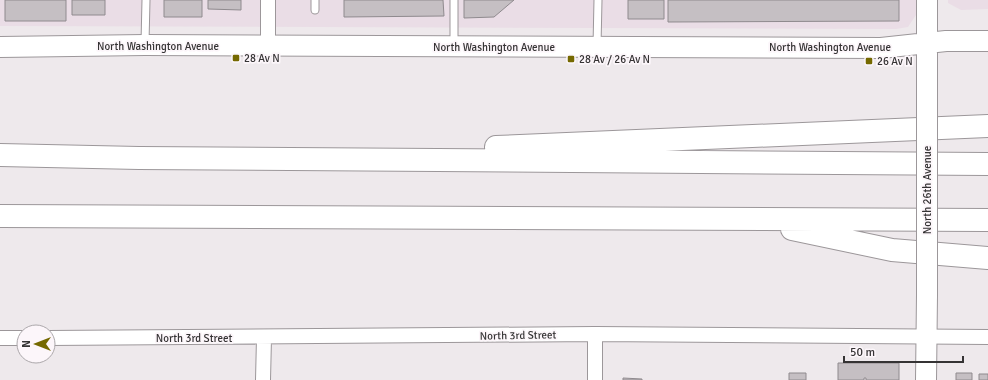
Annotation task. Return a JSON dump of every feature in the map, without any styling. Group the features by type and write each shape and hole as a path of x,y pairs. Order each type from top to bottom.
{"highway":[{"path":"229,159 988,126"},
{"path":"0,155 229,159 988,164"},
{"path":"0,216 988,220"},
{"path":"748,220 892,250 988,258"}],"street":[{"path":"268,0 268,47"},
{"name":"North 26th Avenue","path":"926,380 927,0"},
{"name":"North Washington Avenue","path":"0,47 145,45 268,47 454,46 597,48 881,48 946,41 988,41"},
{"path":"595,334 595,380"},
{"name":"North 3rd Street","path":"56,338 264,338 595,334 988,337"},
{"path":"0,338 16,338"},
{"path":"263,380 264,338"}],"lane":[{"path":"145,45 146,0"},
{"path":"315,0 315,10"},
{"path":"454,0 454,46"},
{"path":"597,48 598,0"}],"shaded area":[{"path":"0,0 916,0 916,15 908,27 896,29 0,26"},
{"path":"948,0 988,0 988,9 961,10 948,3"}],"building":[{"path":"5,0 66,0 66,21 5,21"},
{"path":"72,0 105,0 105,15 72,15"},
{"path":"164,0 202,0 202,17 164,17"},
{"path":"208,0 241,0 241,10 208,9"},
{"path":"344,0 443,0 444,16 344,17"},
{"path":"464,0 514,0 494,17 464,18"},
{"path":"628,0 664,0 664,19 628,19"},
{"path":"668,0 899,0 899,21 668,22"},
{"path":"838,363 899,363 899,380 866,380 866,378 864,378 864,380 838,380"},
{"path":"789,373 806,373 806,380 789,380"},
{"path":"956,373 972,373 972,380 956,380"},
{"path":"979,374 988,374 988,380 979,380"},
{"path":"623,378 642,379 642,380 623,380"}],"place":[{"name":"28 Av N","path":"236,58"},
{"name":"28 Av / 26 Av N","path":"571,59"},
{"name":"26 Av N","path":"869,61"}]}
